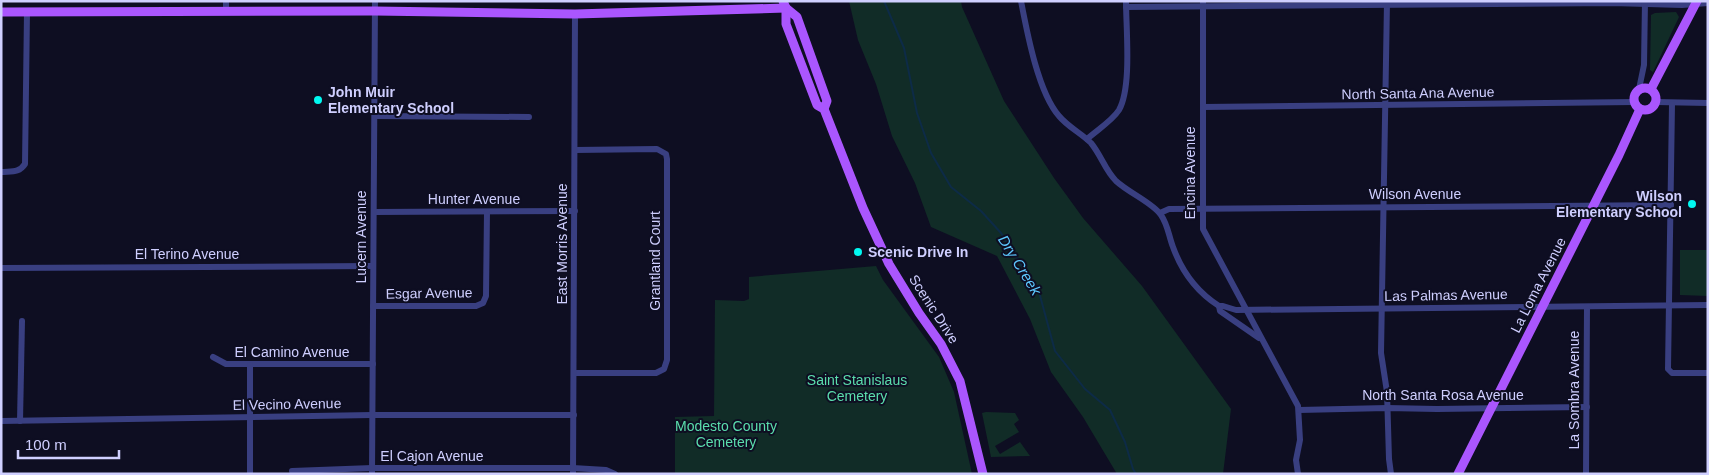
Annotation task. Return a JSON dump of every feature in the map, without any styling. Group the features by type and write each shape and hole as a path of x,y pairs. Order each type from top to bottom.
{"main road":[{"path":"750,10 757,1"},
{"path":"1651,89 1697,2"},
{"path":"1,12 375,11 576,14 750,10 784,5"},
{"name":"Scenic Drive","path":"784,5 797,17 828,101 824,109 863,208 887,261 902,287 942,344 952,363 965,396 983,474"},
{"path":"1645,87 1651,89 1655,93 1656,102 1648,110 1637,105 1634,96 1639,89 1645,87"},
{"name":"La Loma Avenue","path":"1458,474 1594,205 1637,105"}],"street":[{"path":"226,1 226,12"},
{"name":"Lucern Avenue","path":"372,471 375,1"},
{"path":"1022,1 1036,63 1050,103 1061,119 1087,139 1114,179 1160,213 1185,273 1198,290 1218,306 1220,311 1262,340"},
{"path":"1387,3 1381,352 1387,392 1391,474"},
{"path":"1639,89 1644,64 1645,3"},
{"path":"1087,139 1116,114 1124,97 1126,4 1708,3"},
{"name":"Encina Avenue","path":"1203,4 1202,210 1204,231 1299,410"},
{"path":"1,172 18,171 25,164 27,12"},
{"name":"East Morris Avenue","path":"573,471 576,14"},
{"path":"1656,102 1672,104 1708,103"},
{"path":"1672,104 1668,370 1673,373 1708,373"},
{"name":"North Santa Ana Avenue","path":"1202,107 1637,105"},
{"path":"374,116 530,117"},
{"name":"Grantland Court","path":"574,373 656,373 664,369 667,360 668,159 666,154 657,149 575,150"},
{"name":"Wilson Avenue","path":"1160,213 1169,209 1671,205"},
{"name":"Hunter Avenue","path":"374,212 575,211"},
{"name":"Esgar Avenue","path":"373,306 476,306 483,303 486,296 487,212"},
{"name":"El Terino Avenue","path":"1,268 373,266"},
{"name":"Las Palmas Avenue","path":"1218,306 1245,310 1708,305"},
{"name":"La Sombra Avenue","path":"1586,474 1588,307"},
{"path":"20,421 22,321"},
{"name":"El Camino Avenue","path":"213,357 226,364 373,364"},
{"path":"250,365 250,474"},
{"name":"North Santa Rosa Avenue","path":"1299,410 1587,408"},
{"path":"1298,474 1296,460 1300,440 1299,410"},
{"name":"El Vecino Avenue","path":"1,421 372,415 574,415"},
{"name":"El Cajon Avenue","path":"292,471 606,470 615,474"}],"green space":[{"path":"849,1 961,1 1004,101 1054,178 1083,218 1142,286 1231,409 1223,474 1117,474 1083,417 1051,372 1030,319 997,256 931,227 915,183 892,136 876,84 858,40"},
{"path":"1676,12 1679,17 1653,72 1650,70 1651,15 1655,13"},
{"path":"1680,250 1708,250 1708,296 1680,295"},
{"name":"Saint Stanislaus Cemetery","path":"876,266 883,280 939,357 954,392 972,474 675,474 675,417 714,416 715,300 744,301 749,299 749,277"},
{"path":"982,413 1015,413 1019,420 1014,424 1019,432 995,446 1000,454 1020,442 1030,456 991,457"}],"waterway":[{"name":"Dry Creek","path":"884,1 904,48 917,113 931,153 951,187 981,211 1001,233 1039,292 1055,351 1085,389 1110,410 1125,442 1136,474"}],"place":[{"name":"John Muir Elementary School","path":"318,100"},
{"name":"Wilson Elementary School","path":"1692,204"},
{"name":"Scenic Drive In","path":"858,252"}],"park label":[{"name":"Modesto County Cemetery","path":"726,434"}]}
